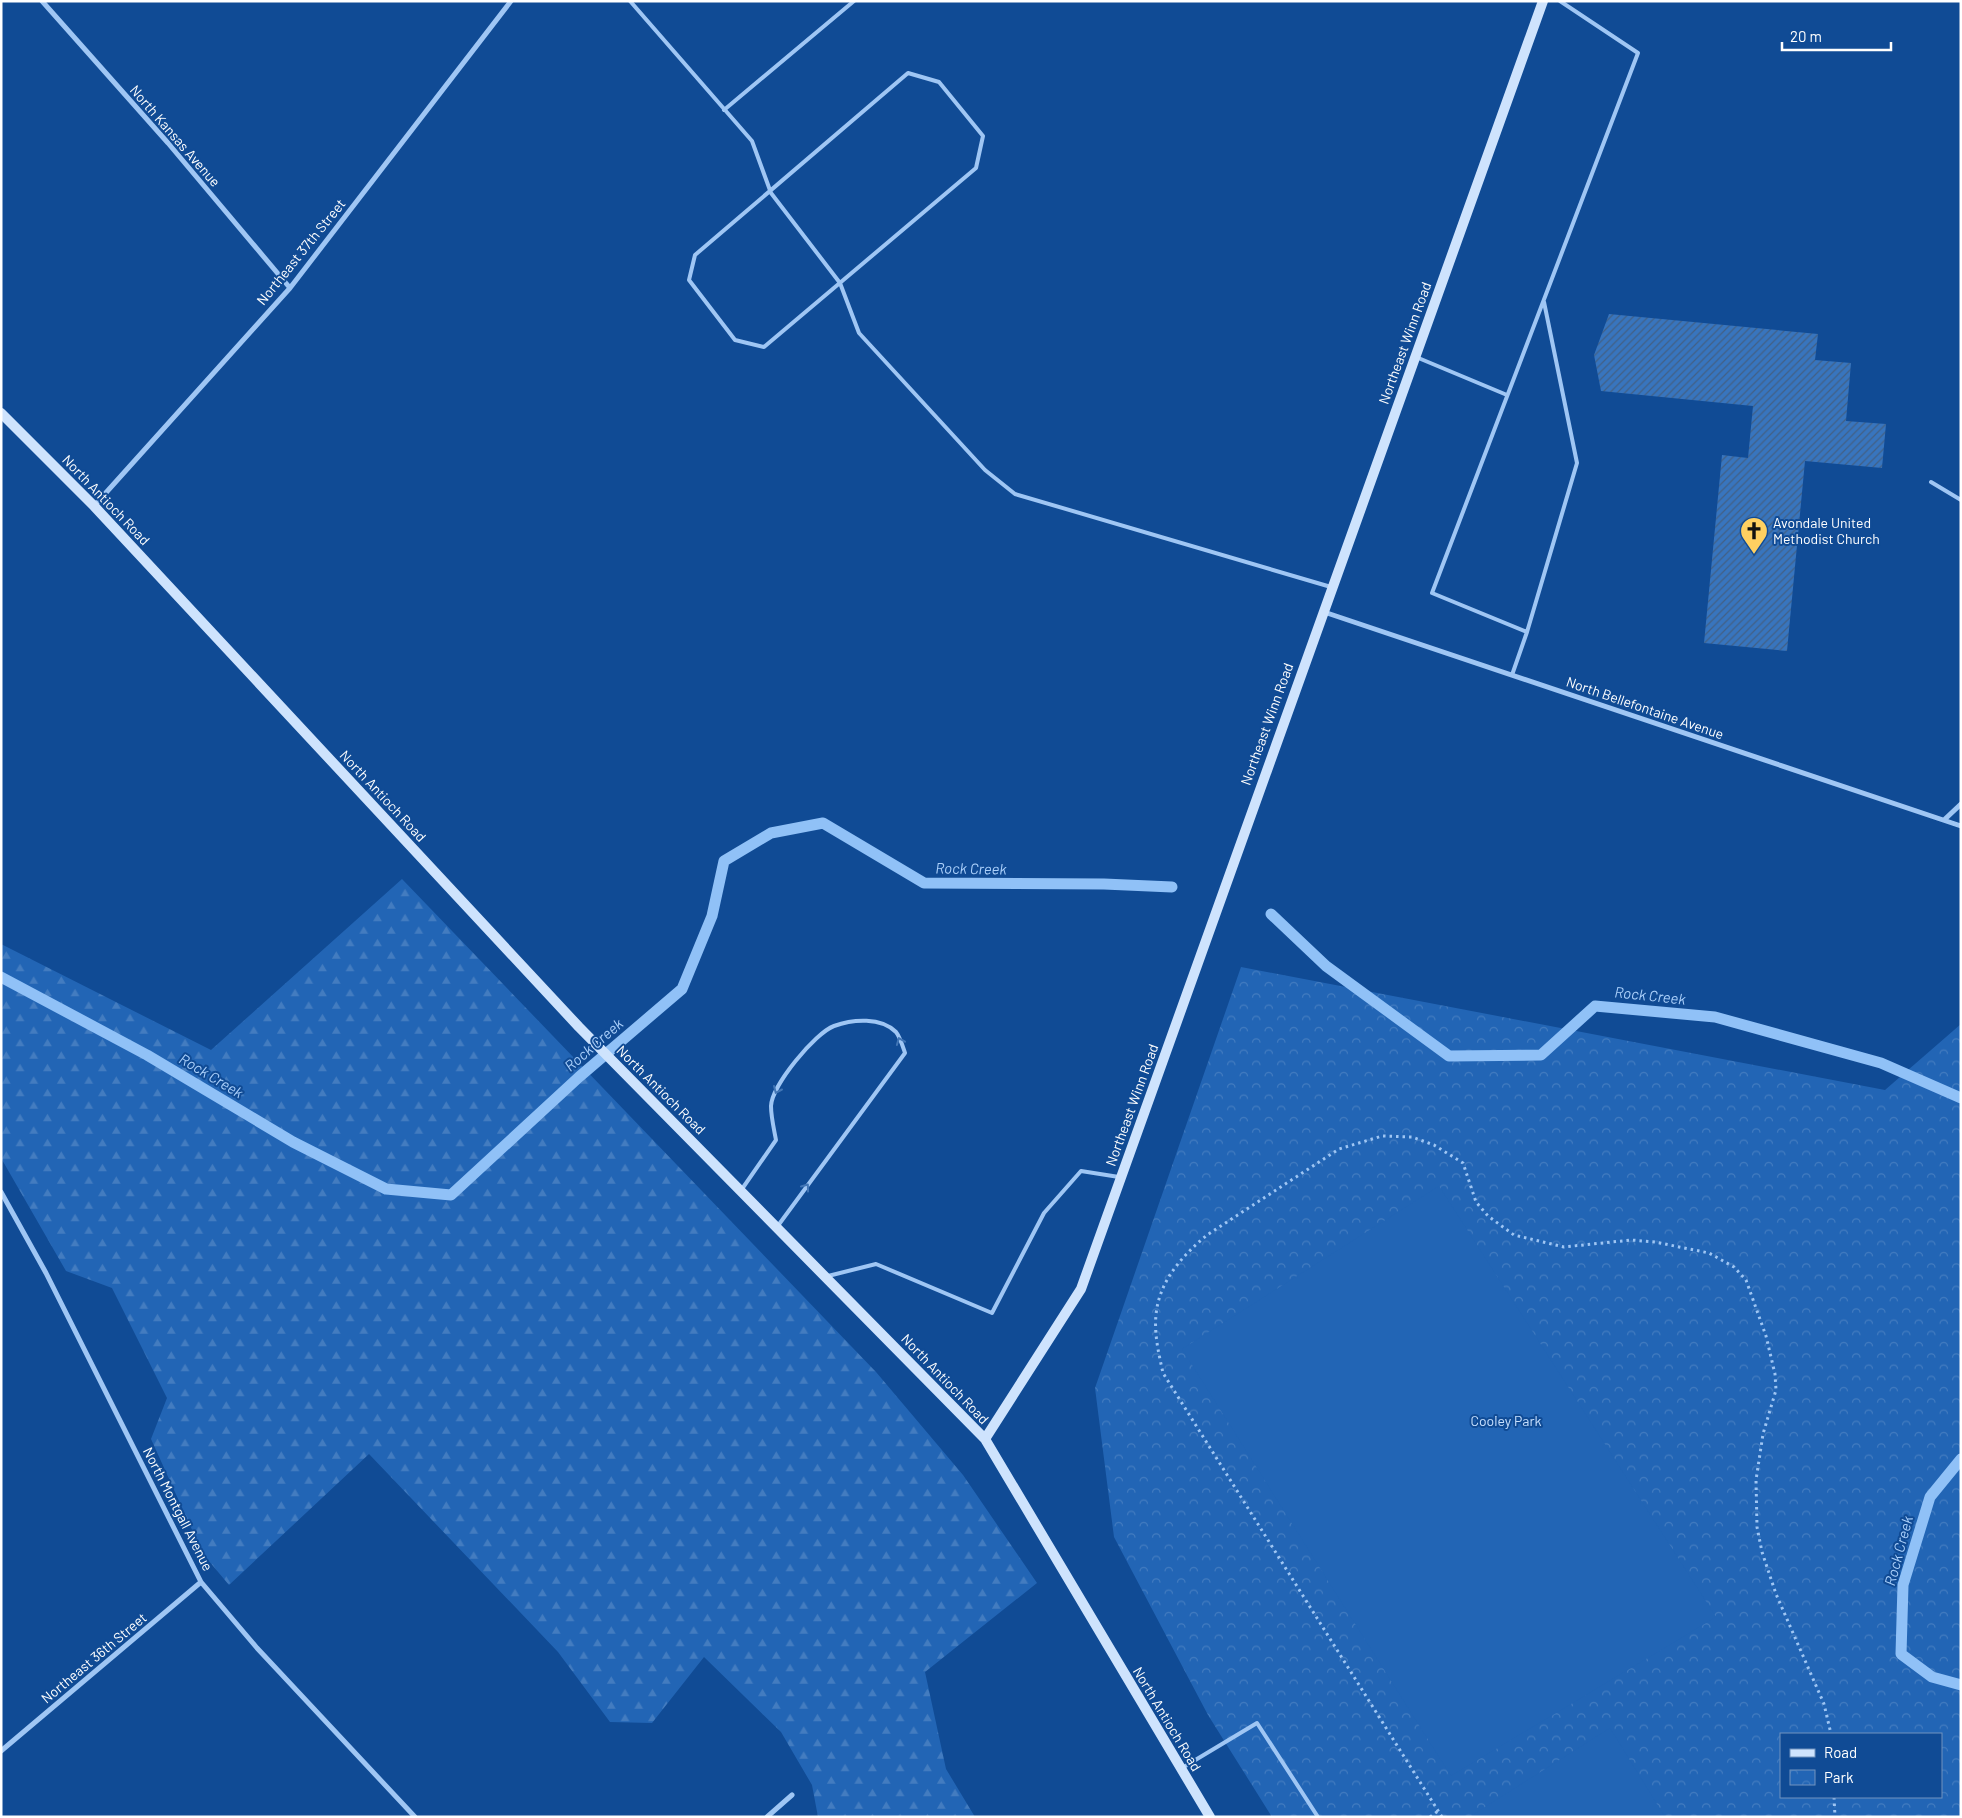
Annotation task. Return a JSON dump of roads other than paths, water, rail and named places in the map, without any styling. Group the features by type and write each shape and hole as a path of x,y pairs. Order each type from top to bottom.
{"street":[{"name":"North Kansas Avenue","path":"42,1 168,143 290,288"},
{"name":"Northeast 37th Street","path":"94,506 290,288 511,1"},
{"name":"Northeast Winn Road","path":"985,1439 1080,1289 1542,1"},
{"name":"North Antioch Road","path":"1,413 94,506 579,1027 985,1439 1210,1817"},
{"name":"North Bellefontaine Avenue","path":"1322,612 1961,826"},
{"path":"1944,820 1961,804"},
{"name":"North Montgall Avenue","path":"1,1192 46,1273 201,1582 257,1648 415,1817"},
{"name":"Northeast 36th Street","path":"1,1751 201,1582"},
{"path":"767,1817 792,1796"}],"lane":[{"path":"630,1 752,141 771,193 840,283 859,333 985,470 1015,494 1331,587"},
{"path":"724,110 854,1"},
{"path":"1527,632 1432,593 1638,53 1560,1"},
{"path":"908,73 939,82 983,136 976,168 840,283 764,347 735,340 689,280 695,255 771,193 908,73"},
{"path":"1512,675 1527,632 1577,463 1544,301"},
{"path":"1414,356 1507,395"},
{"path":"1931,482 1961,500"},
{"path":"741,1190 776,1140 771,1104 784,1076 816,1040 832,1026 861,1020 883,1023 897,1033 905,1053 777,1227"},
{"path":"826,1276 876,1264 992,1313 1044,1213 1081,1171 1121,1177"},
{"path":"1180,1769 1257,1723 1318,1817"}],"waterway":[{"name":"Rock Creek","path":"1,977 147,1055 293,1142 386,1189 451,1195 579,1077 682,989 712,916 724,861 771,833 823,823 924,883 1104,884 1172,887"},
{"name":"Rock Creek","path":"1271,914 1326,966 1449,1056 1541,1055 1595,1006 1715,1017 1881,1063 1961,1098"},
{"name":"Rock Creek","path":"1961,1459 1930,1497 1903,1585 1901,1654 1932,1677 1961,1685"}],"place":[{"name":"Avondale United Methodist Church","path":"1754,555"}],"park label":[{"name":"Cooley Park","path":"1506,1421"}]}
